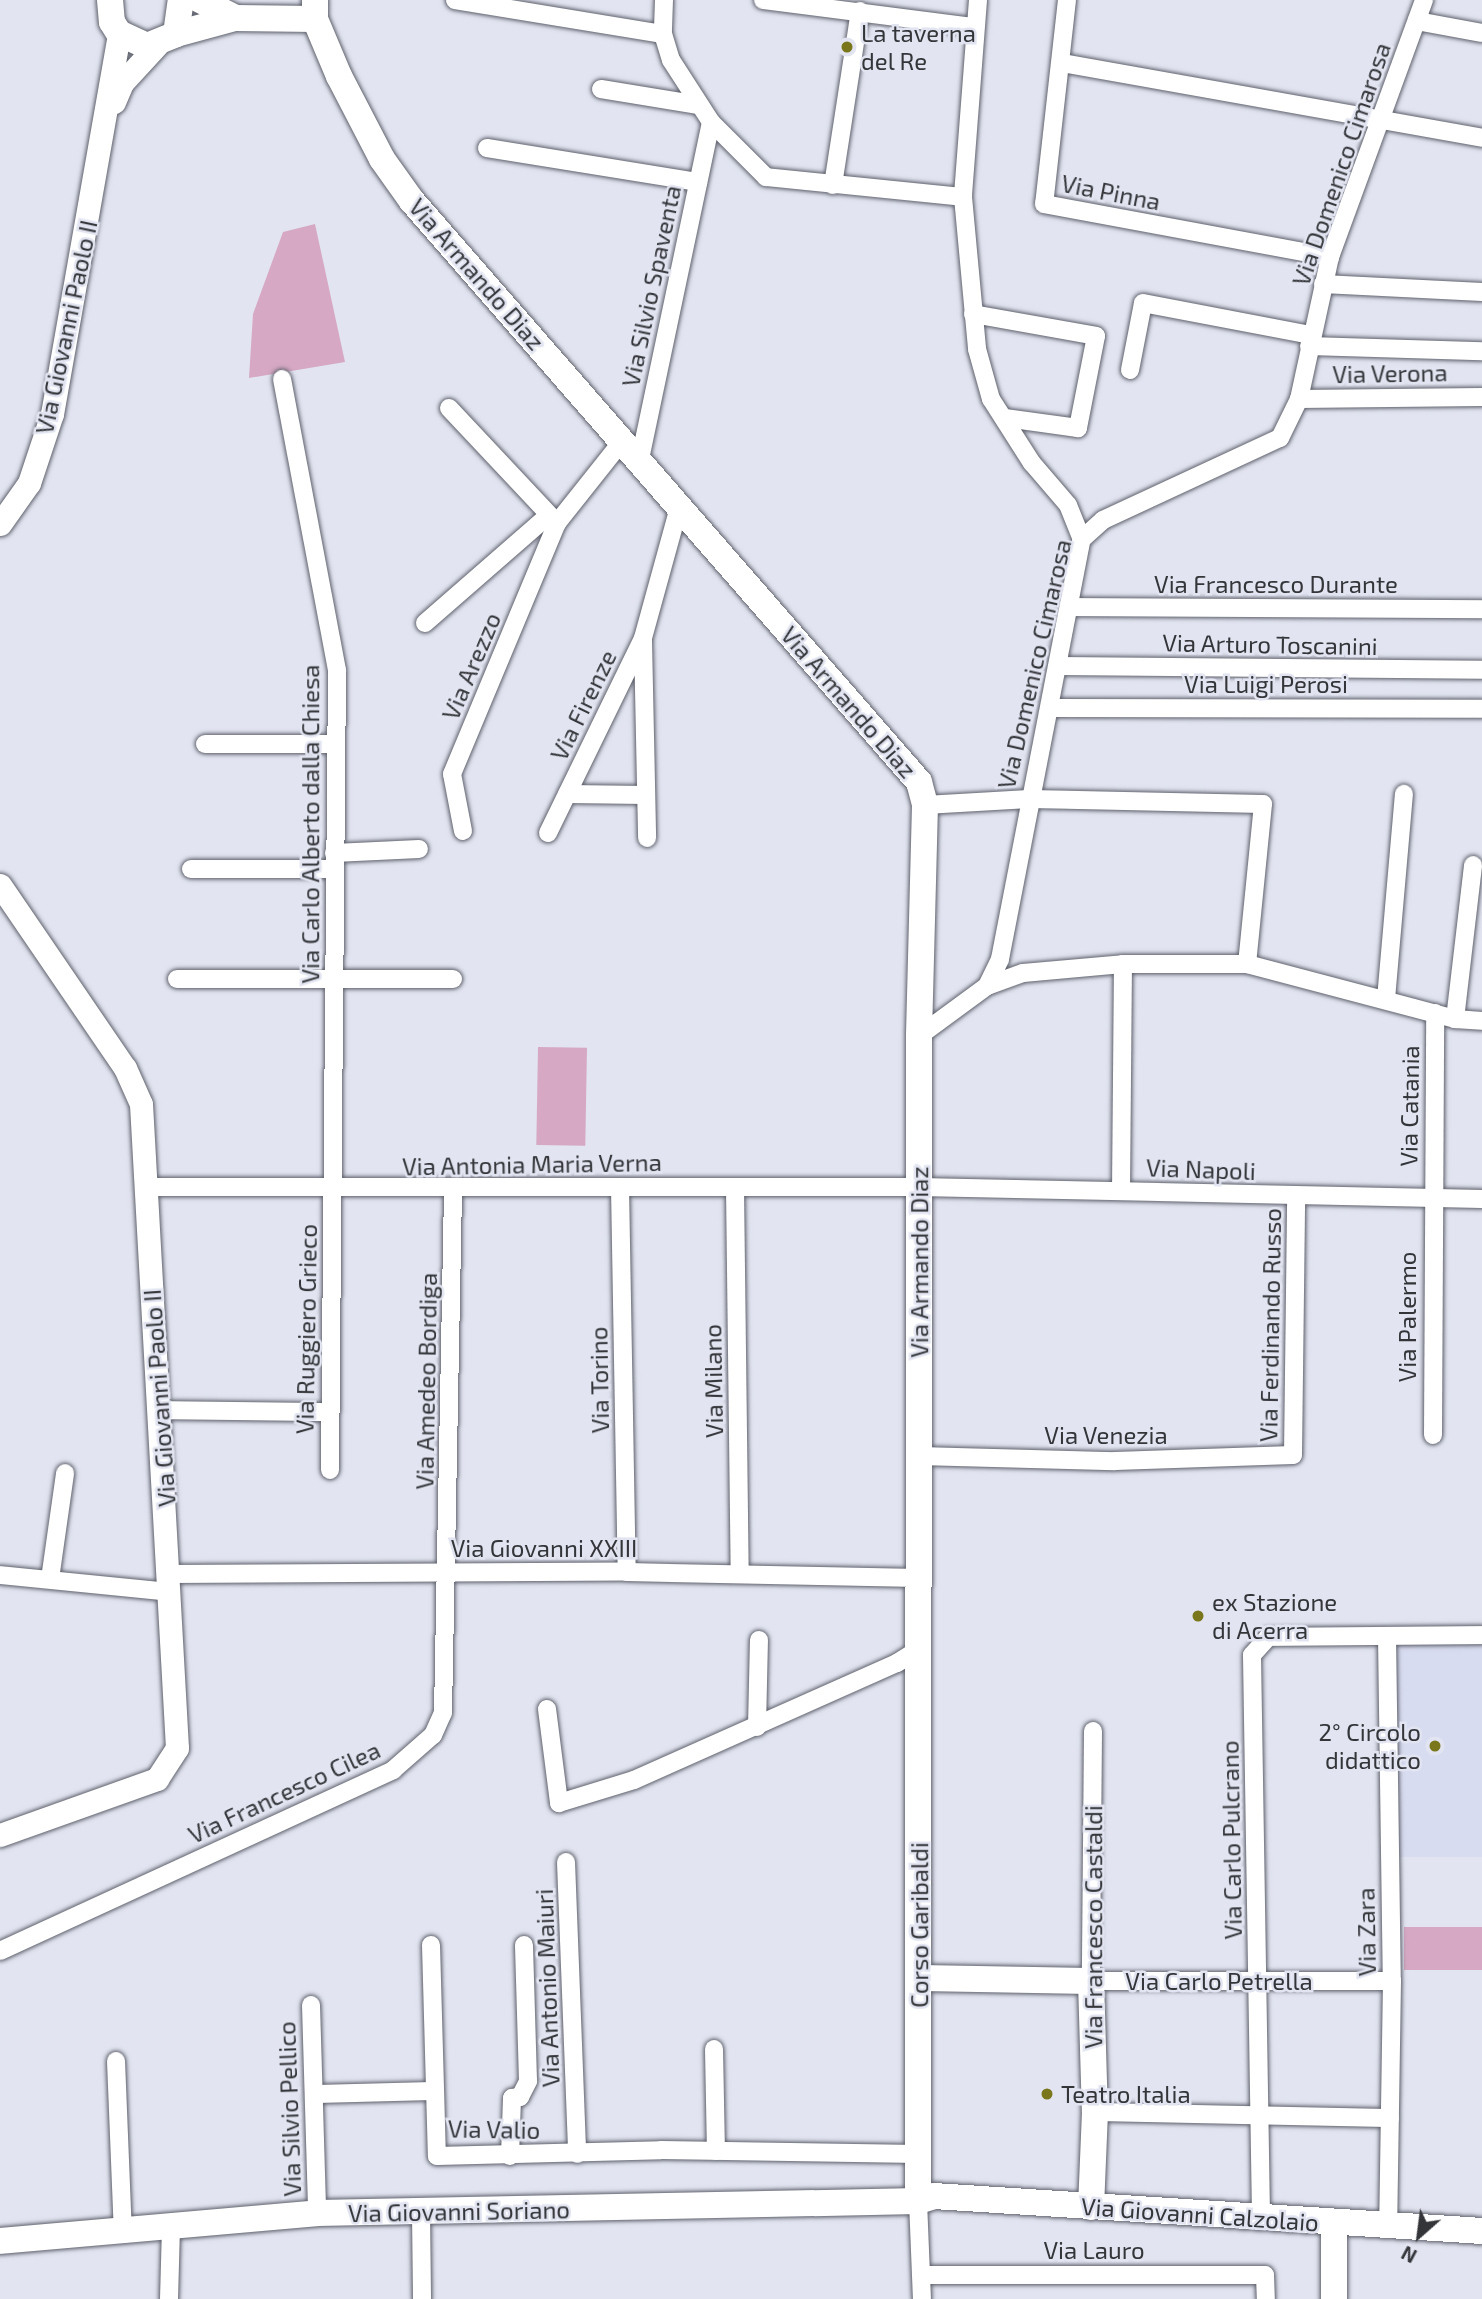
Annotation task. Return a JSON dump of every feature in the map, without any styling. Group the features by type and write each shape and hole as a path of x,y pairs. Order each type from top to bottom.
{"main road":[{"path":"167,39 181,0"},
{"path":"200,0 235,18"},
{"path":"109,10 136,44 167,39 235,18 315,9"},
{"name":"Via Armando Diaz","path":"315,9 382,159 412,201 919,782 925,805 919,1036 919,1649"},
{"name":"Corso Garibaldi","path":"918,2201 919,1649"},
{"name":"Via Carlo Petrella","path":"920,1978 1091,1981"},
{"name":"Via Francesco Castaldi","path":"1091,1981 1095,2112 1091,2207"},
{"name":"Via Giovanni Calzolaio","path":"918,2201 934,2196 1261,2216 1388,2228 1482,2231"},
{"name":"Via Giovanni Soriano","path":"0,2241 123,2234 317,2213 421,2214 918,2201"},
{"path":"1334,2223 1334,2299"}],"street":[{"path":"455,0 663,34"},
{"path":"664,0 663,34 671,60 711,122 766,177 962,197"},
{"path":"763,0 973,27"},
{"path":"978,0 973,27 962,197 976,349 988,387 1005,418 1068,505 1083,539"},
{"name":"Via Pinna","path":"1067,0 1044,204 1329,257"},
{"name":"Via Domenico Cimarosa","path":"987,986 1000,959 1028,799 1050,708 1083,539 1103,520 1280,438 1299,398 1329,257 1424,0"},
{"name":"Via Giovanni Paolo II","path":"0,524 29,483 52,414 105,121 109,10"},
{"path":"832,185 860,11"},
{"path":"1417,21 1482,33"},
{"name":"Via Giovanni Paolo II","path":"105,121 122,83 167,39"},
{"path":"1062,63 1379,123 1482,138"},
{"path":"601,89 699,105"},
{"name":"Via Silvio Spaventa","path":"631,450 711,122"},
{"path":"487,148 698,182"},
{"path":"1323,284 1482,292"},
{"path":"1130,370 1143,303 1310,340 1482,351"},
{"path":"973,314 1096,336 1078,428 1005,418"},
{"name":"Via Carlo Alberto dalla Chiesa","path":"282,379 337,670 333,744 335,979 332,1190"},
{"name":"Via Verona","path":"1299,398 1482,397"},
{"path":"449,408 553,519"},
{"name":"Via Arezzo","path":"425,623 553,519 631,450"},
{"name":"Via Firenze","path":"548,834 643,638 679,507"},
{"name":"Via Arezzo","path":"463,831 452,774 553,519"},
{"name":"Via Francesco Durante","path":"1070,607 1482,610"},
{"name":"Via Firenze","path":"643,638 647,838"},
{"name":"Via Arturo Toscanini","path":"1058,666 1482,670"},
{"name":"Via Luigi Perosi","path":"1050,708 1482,709"},
{"path":"205,744 333,744"},
{"name":"Via Firenze","path":"567,794 646,795"},
{"path":"1386,999 1404,794"},
{"path":"925,805 1028,799 1264,804 1247,964"},
{"path":"191,869 334,861 419,849"},
{"path":"1455,1019 1473,865"},
{"name":"Via Giovanni Paolo II","path":"0,886 125,1068 141,1104 170,1583 177,1748 157,1779 0,1835"},
{"path":"1121,1191 1123,964"},
{"path":"919,1036 987,986 1023,973 1123,964 1247,964 1455,1019 1482,1021"},
{"path":"177,979 453,979"},
{"name":"Via Catania","path":"1431,1199 1435,1013"},
{"name":"Via Antonia Maria Verna","path":"146,1187 453,1191 620,1187 919,1187"},
{"name":"Via Torino","path":"620,1187 627,1572"},
{"name":"Via Napoli","path":"919,1187 1482,1199"},
{"name":"Via Milano","path":"735,1188 740,1574"},
{"name":"Via Ruggiero Grieco","path":"330,1470 332,1190"},
{"name":"Via Amedeo Bordiga","path":"447,1573 453,1191"},
{"name":"Via Ferdinando Russo","path":"1293,1455 1296,1197"},
{"name":"Via Palermo","path":"1431,1199 1433,1435"},
{"path":"160,1410 329,1412"},
{"name":"Via Venezia","path":"919,1456 1115,1461 1293,1455"},
{"path":"50,1578 65,1473"},
{"name":"Via Giovanni XXIII","path":"0,1575 170,1583 447,1573 627,1572 919,1578"},
{"name":"Via Francesco Cilea","path":"0,1951 393,1770 433,1735 443,1713 447,1573"},
{"path":"1387,1636 1482,1635"},
{"name":"Via Carlo Pulcrano","path":"1261,2216 1252,1655 1268,1637 1387,1636"},
{"name":"Via Zara","path":"1387,1636 1392,1981 1388,2228"},
{"path":"757,1727 759,1640"},
{"path":"547,1709 559,1802 634,1780 757,1727 919,1649"},
{"name":"Via Francesco Castaldi","path":"1091,1981 1093,1731"},
{"name":"Via Antonio Maiuri","path":"566,1863 577,2154"},
{"name":"Via Valio","path":"430,1945 437,2156 716,2151 919,2154"},
{"path":"510,2156 512,2098 520,2097 528,2081 524,1945"},
{"name":"Via Carlo Petrella","path":"1091,1981 1392,1981"},
{"name":"Via Silvio Pellico","path":"310,2005 316,2094 317,2213"},
{"path":"714,2049 716,2151"},
{"path":"116,2061 123,2234"},
{"path":"316,2094 433,2091"},
{"path":"1095,2112 1390,2118"},
{"path":"918,2201 922,2299"},
{"path":"421,2214 422,2299"},
{"path":"169,2299 171,2228"},
{"name":"Via Lauro","path":"923,2275 1265,2275 1266,2299"}],"shaded area":[{"path":"315,224 345,362 249,378 253,314 283,232"},
{"path":"538,1047 587,1048 585,1146 536,1145"},
{"name":"2° Circolo didattico","path":"1387,1635 1482,1635 1482,1857 1387,1857"},
{"path":"1404,1927 1482,1927 1482,1970 1404,1970"}],"place":[{"name":"La taverna del Re","path":"847,47"},
{"name":"ex Stazione di Acerra","path":"1198,1616"},
{"name":"2° Circolo didattico","path":"1435,1746"},
{"name":"Teatro Italia","path":"1047,2094"}]}
